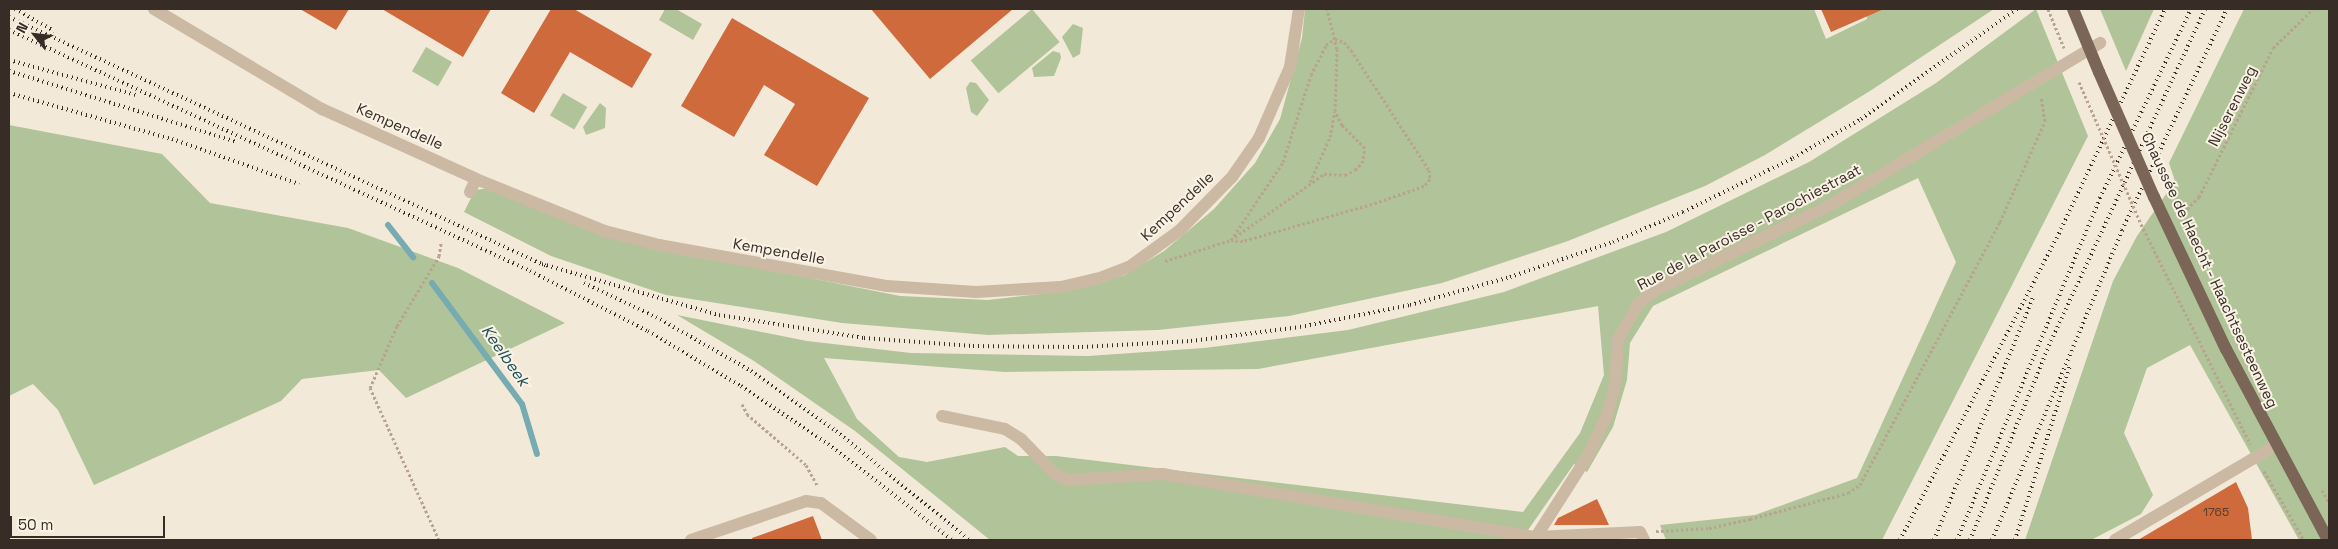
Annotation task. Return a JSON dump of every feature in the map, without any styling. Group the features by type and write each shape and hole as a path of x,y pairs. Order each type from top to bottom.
{"main road":[{"name":"Chaussée de Haecht - Haachtsesteenweg","path":"2073,9 2095,46 2099,72 2154,197 2324,539"}],"street":[{"name":"Kempendelle","path":"154,9 322,109 476,179 605,231 658,245 887,286 976,292 1061,287 1097,278 1150,255 1216,194 1258,138 1290,67 1300,9"},
{"name":"Rue de la Paroisse - Parochiestraat","path":"1535,539 1589,454 1607,415 1615,384 1618,340 1638,304 1656,290 1832,204 2095,46"},
{"path":"470,192 476,179"},
{"path":"942,416 1005,429 1021,439 1054,474 1068,480 1162,474 1409,514 1535,539 1642,536"},
{"path":"2115,540 2276,445"},
{"path":"691,540 806,501 821,503 871,540"}],"path":[{"path":"1310,182 1330,137 1335,111 1335,39 1327,9"},
{"path":"2048,9 2062,43"},
{"name":"Nijserenweg","path":"2177,219 2198,197 2273,48 2313,9"},
{"path":"1150,255 1170,262 1232,240 1251,238 1372,204 1424,186 1430,179 1428,170 1351,50 1340,39 1335,39 1326,45 1311,75 1282,162 1232,240"},
{"path":"2079,82 2141,224 2257,457 2304,540"},
{"path":"1642,536 1709,528 1750,520 1848,493 1860,485 2000,222 2045,121 2042,100 2033,83"},
{"path":"1232,240 1310,182 1324,174 1346,175 1355,170 1366,155 1365,148 1342,125 1335,111"},
{"path":"440,540 370,388 397,326 439,256 441,243"},
{"path":"742,404 747,414 806,465 821,503"}],"green space":[{"path":"665,9 676,9 702,24 693,40 659,20"},
{"path":"1032,9 1060,42 998,93 971,60"},
{"path":"1305,9 1814,9 1826,39 1867,19 1866,9 1994,9 1870,91 1765,155 1705,186 1568,241 1442,283 1289,316 1158,330 988,335 842,323 666,295 551,256 464,212 475,190 491,188 650,246 900,296 988,300 1066,291 1125,275 1164,251 1214,209 1255,163 1280,119 1302,38"},
{"path":"2036,9 2088,136 1882,540 1666,540 1660,525 1755,515 1857,478 1956,262 1918,178 1653,306 1630,343 1627,380 1613,427 1587,472 1574,464 1521,540 990,540 855,431 754,361 677,315 807,341 911,353 1088,356 1204,348 1348,330 1504,292 1666,232 1809,162 1936,83","holes":["1598,306 1604,375 1580,433 1523,512 1056,456 1018,456 1005,447 927,462 899,457 857,419 824,358 1005,372 1258,369"]},
{"path":"2100,9 2154,9 2126,71"},
{"path":"2244,9 2329,9 2329,540 2299,540 2190,345 2147,368 2124,433 2153,495 2141,514 2091,540 2025,540 2113,281 2137,236 2175,181 2169,163"},
{"path":"1073,24 1083,28 1080,54 1073,58 1062,37"},
{"path":"426,47 452,62 438,86 412,71"},
{"path":"1053,51 1060,53 1061,58 1054,76 1034,77 1032,68"},
{"path":"970,82 976,83 989,100 977,116 971,112 966,88"},
{"path":"563,93 587,107 574,130 550,116"},
{"path":"600,103 606,108 605,128 586,135 583,127"},
{"path":"9,125 162,154 210,203 348,228 458,268 565,323 406,398 379,370 302,379 281,401 94,485 58,410 33,384 9,396"}],"building":[{"path":"300,9 349,9 336,30"},
{"path":"382,9 491,9 463,57"},
{"path":"551,9 574,9 652,54 632,88 570,52 534,113 501,93"},
{"path":"871,9 1013,9 930,79"},
{"path":"1821,9 1884,9 1831,32"},
{"path":"732,18 869,98 817,186 764,155 795,104 764,85 734,137 681,106"},
{"path":"2236,482 2248,508 2252,540 2138,540"},
{"path":"1597,499 1609,525 1554,525 1558,518"},
{"path":"813,516 822,540 753,540 752,538"}],"waterway":[{"name":"Keelbeek","path":"388,225 413,257"},
{"name":"Keelbeek","path":"432,283 522,404 537,454"}],"railway":[{"path":"15,9 54,31"},
{"path":"542,264 719,315 864,338 973,346 1082,347 1191,341 1300,327 1410,305 1510,277 1613,242 1683,212 1793,158 1861,119 2017,9"},
{"path":"1900,540 2061,229 2165,9"},
{"path":"1957,540 2100,198 2191,9"},
{"path":"1970,540 2051,341 2205,9"},
{"path":"1992,540 2122,230 2227,9"},
{"path":"9,17 548,267"},
{"path":"9,30 530,271 648,331 741,386 828,444 952,540"},
{"path":"9,60 136,95"},
{"path":"9,71 237,142"},
{"path":"9,93 172,139 299,184"},
{"path":"584,283 656,317 751,371 836,431 969,540"},
{"path":"1934,540 2034,295"},
{"path":"2015,540 2070,366"}]}
